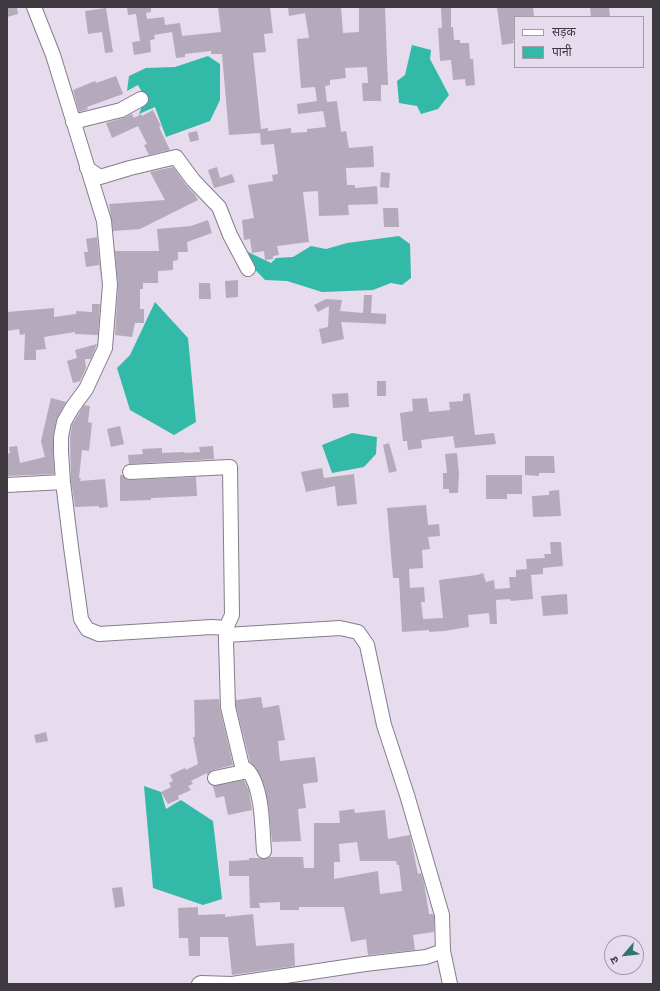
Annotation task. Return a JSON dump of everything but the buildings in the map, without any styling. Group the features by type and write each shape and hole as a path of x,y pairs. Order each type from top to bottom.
{"street":[{"path":"34,7 53,55 104,221 110,285 106,348 86,389 64,422 61,437 61,452 71,547 81,619 87,629 99,634 212,627 226,632 340,628 358,632 367,645 384,725 411,809 442,915 443,951 450,984"},
{"path":"73,122 121,110 141,99"},
{"path":"87,168 100,176 176,157 193,180 219,207 230,235 248,269"},
{"path":"130,472 230,467 232,615 226,632 228,707 242,766 248,771 254,782 260,800 264,851"},
{"path":"7,485 64,482"},
{"path":"216,778 248,771"},
{"path":"199,984 232,984 365,964 426,957 443,951"}],"water":[{"path":"412,45 431,50 430,59 449,95 438,109 421,114 417,106 399,103 397,81 405,75"},
{"path":"208,56 220,64 220,100 210,121 166,137 155,107 139,114 145,98 138,85 127,91 129,76 146,68 175,67"},
{"path":"399,236 410,244 411,278 402,285 391,283 373,290 322,292 287,281 265,280 244,258 248,252 271,263 276,258 293,257 311,246 326,249 347,243"},
{"path":"155,302 188,338 196,422 174,435 130,410 117,368 130,355"},
{"path":"352,433 377,437 376,454 364,467 332,473 322,445"},
{"path":"144,786 161,792 166,809 181,800 213,821 222,899 203,905 153,888"}]}
